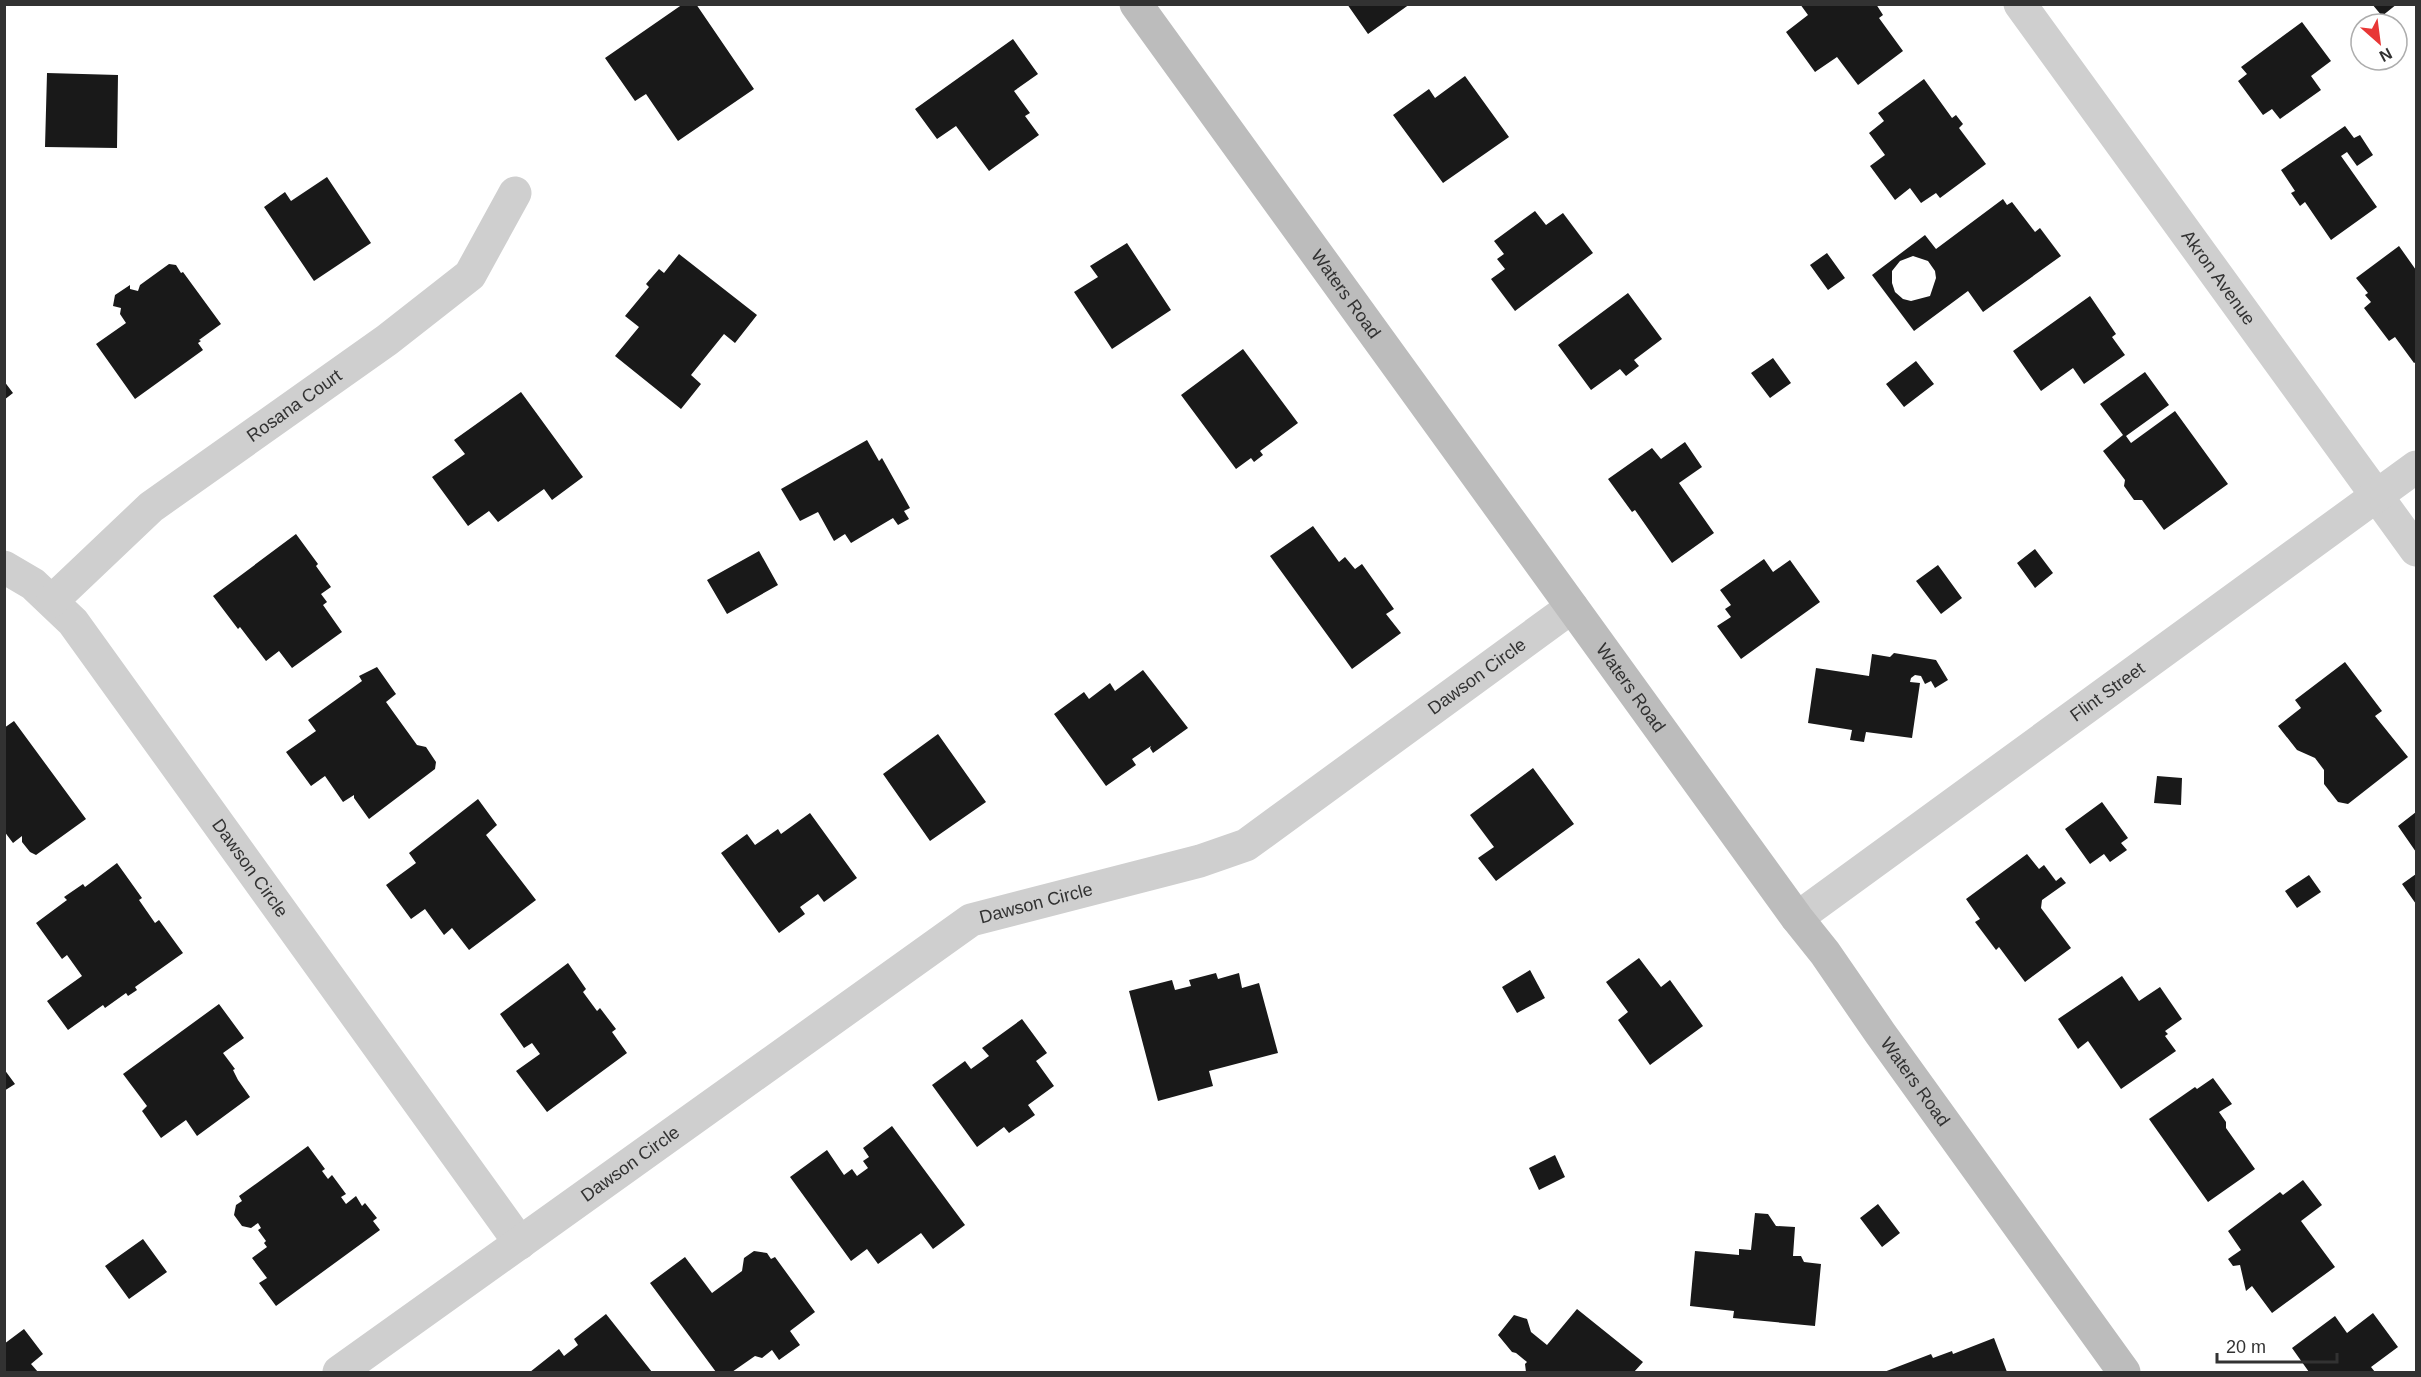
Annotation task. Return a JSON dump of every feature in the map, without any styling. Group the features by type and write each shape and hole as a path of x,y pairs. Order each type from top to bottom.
{"street":[{"name":"Waters Road","path":"1136,4 1797,918 1825,953 2124,1372"},
{"name":"Akron Avenue","path":"2020,4 2416,550"},
{"name":"Rosana Court","path":"52,601 151,507 387,340 470,275 515,193"},
{"name":"Flint Street","path":"1797,918 2416,467"},
{"name":"Dawson Circle","path":"4,567 33,584 73,622 520,1243"},
{"name":"Dawson Circle","path":"339,1372 971,920 1200,861 1246,845 1572,607"}],"building":[{"path":"683,4 696,4 754,89 678,141 646,94 635,101 605,58"},
{"path":"1347,4 1410,4 1368,34"},
{"path":"1800,4 1876,4 1883,15 1879,18 1903,51 1858,85 1837,57 1815,72 1786,32 1808,15"},
{"path":"2372,4 2397,4 2387,12 2379,12"},
{"path":"2302,22 2331,61 2311,76 2321,90 2280,119 2272,109 2263,115 2238,81 2247,74 2241,67"},
{"path":"1013,39 1038,74 1014,91 1030,113 1025,116 1039,135 989,171 956,126 937,139 915,109"},
{"path":"47,73 118,75 117,148 45,147"},
{"path":"1465,76 1509,137 1443,183 1393,115 1429,89 1435,98"},
{"path":"1924,79 1952,118 1956,115 1963,124 1959,128 1986,164 1940,198 1936,193 1921,203 1910,188 1895,200 1870,166 1885,155 1869,133 1884,121 1878,113"},
{"path":"2345,126 2354,138 2360,135 2373,155 2357,166 2347,152 2341,156 2377,207 2331,240 2305,202 2300,206 2291,193 2295,191 2281,170"},
{"path":"327,177 371,243 314,281 264,207 285,192 291,201"},
{"path":"2003,199 2007,205 2012,202 2035,232 2040,228 2061,256 1983,312 1968,291 1914,331 1872,275 1925,235 1936,249","holes":["1913,256 1928,261 1935,271 1936,278 1930,296 1911,301 1903,299 1895,292 1892,271 1900,261"]},
{"path":"1535,211 1546,225 1563,213 1593,253 1515,311 1491,279 1505,269 1497,259 1504,254 1494,241"},
{"path":"1127,243 1171,310 1112,349 1074,292 1098,277 1090,266"},
{"path":"2399,246 2416,270 2416,362 2414,363 2395,337 2389,341 2364,308 2371,302 2365,295 2368,293 2356,278"},
{"path":"1827,253 1845,278 1828,290 1810,265"},
{"path":"679,254 757,315 735,343 724,334 691,375 701,384 681,409 615,356 639,327 625,316 649,287 646,284 659,269 664,273"},
{"path":"169,264 176,265 181,273 183,272 221,324 199,340 201,341 198,343 203,350 135,399 96,344 126,323 120,314 121,308 113,306 115,295 130,285 130,289 138,291 140,285"},
{"path":"1628,293 1662,339 1634,360 1639,366 1626,376 1620,369 1591,390 1558,345"},
{"path":"2090,296 2116,334 2112,337 2125,355 2084,384 2073,368 2041,391 2013,351"},
{"path":"1243,349 1298,423 1260,451 1263,455 1254,462 1251,458 1236,469 1181,395"},
{"path":"1773,358 1791,383 1770,398 1751,373"},
{"path":"1916,361 1934,384 1904,407 1886,384"},
{"path":"2145,372 2169,405 2126,436 2131,443 2175,411 2228,484 2164,530 2142,500 2134,500 2124,486 2125,480 2103,451 2123,435 2100,404"},
{"path":"4,381 13,393 4,400"},
{"path":"521,392 583,477 552,500 544,489 498,522 489,511 468,526 432,477 465,454 454,440"},
{"path":"867,440 879,461 882,458 910,508 904,511 909,519 898,525 893,518 851,543 845,534 834,541 818,512 800,521 781,489"},
{"path":"1685,442 1702,467 1679,483 1714,533 1672,563 1635,510 1632,512 1608,479 1652,448 1661,459"},
{"path":"1313,526 1339,562 1345,557 1355,569 1362,564 1394,609 1386,614 1401,633 1352,669 1270,556"},
{"path":"296,534 318,564 316,566 331,587 321,594 327,602 323,605 342,632 292,668 279,651 266,661 213,596"},
{"path":"2035,549 2053,573 2035,588 2017,563"},
{"path":"759,551 778,585 727,614 707,580"},
{"path":"1764,559 1773,572 1790,560 1820,602 1741,659 1717,626 1731,617 1725,609 1731,605 1720,590"},
{"path":"1938,565 1962,598 1941,614 1916,581"},
{"path":"1894,653 1936,660 1948,680 1935,688 1931,681 1925,684 1921,676 1915,675 1911,678 1910,682 1920,683 1912,738 1866,732 1864,742 1850,740 1852,730 1808,723 1816,668 1869,676 1872,654 1890,657"},
{"path":"2345,662 2382,711 2375,716 2408,757 2348,804 2338,802 2324,784 2324,770 2315,758 2297,750 2278,726 2301,708 2295,700"},
{"path":"377,667 396,694 386,702 417,745 426,747 436,762 435,769 369,819 354,795 343,802 325,776 311,786 286,752 316,731 308,720 362,681 359,676"},
{"path":"1143,670 1188,728 1153,753 1151,746 1132,759 1136,765 1106,786 1054,714 1084,692 1089,699 1110,683 1115,691"},
{"path":"14,721 86,819 36,855 30,852 22,842 22,836 13,843 4,831 4,728"},
{"path":"938,734 986,802 930,841 883,774"},
{"path":"1533,768 1574,824 1496,881 1478,858 1494,847 1470,815"},
{"path":"2157,776 2182,778 2181,805 2154,803"},
{"path":"478,799 497,825 486,835 536,900 469,950 452,928 444,935 425,909 411,919 386,885 416,863 409,853"},
{"path":"2102,802 2128,838 2121,843 2127,850 2110,862 2104,854 2090,864 2065,829"},
{"path":"2416,812 2416,852 2398,826"},
{"path":"810,813 857,878 824,902 818,894 800,907 805,914 779,933 721,853 747,834 755,845 778,829 781,834"},
{"path":"2027,854 2039,869 2044,865 2056,881 2061,877 2066,883 2042,900 2041,908 2071,948 2025,982 1999,947 1996,950 1975,922 1980,919 1966,899"},
{"path":"117,863 142,898 139,900 155,923 159,920 183,953 135,987 137,990 128,996 126,993 105,1008 103,1005 68,1030 47,1001 82,976 67,955 62,959 36,923 67,900 64,897 83,884 85,887"},
{"path":"2416,874 2416,904 2402,884"},
{"path":"2309,875 2321,892 2297,908 2285,891"},
{"path":"1639,958 1661,987 1670,980 1703,1026 1650,1065 1618,1020 1628,1012 1606,982"},
{"path":"568,963 586,989 583,992 597,1011 600,1008 616,1029 612,1032 627,1053 547,1112 516,1071 540,1054 532,1043 524,1048 500,1014"},
{"path":"1530,970 1545,998 1517,1013 1502,987"},
{"path":"1216,973 1218,979 1239,973 1242,988 1259,983 1278,1053 1209,1071 1213,1086 1158,1101 1129,991 1172,980 1175,990 1191,986 1189,980"},
{"path":"2122,976 2139,1001 2160,987 2182,1019 2165,1031 2168,1034 2165,1036 2176,1051 2121,1089 2088,1041 2078,1049 2058,1019"},
{"path":"219,1004 244,1038 223,1053 235,1069 233,1070 238,1080 250,1097 197,1136 186,1120 161,1138 142,1111 147,1106 123,1074"},
{"path":"1022,1019 1047,1053 1036,1061 1054,1086 1028,1105 1035,1115 1009,1133 1004,1127 977,1147 932,1085 965,1061 971,1069 989,1056 982,1048"},
{"path":"4,1069 15,1084 4,1091"},
{"path":"2213,1078 2232,1104 2219,1112 2226,1122 2226,1128 2255,1169 2208,1202 2149,1119 2195,1087 2197,1089"},
{"path":"892,1126 965,1225 933,1249 921,1233 878,1264 867,1249 851,1261 790,1177 827,1150 844,1175 852,1169 857,1176 868,1168 863,1161 869,1157 863,1148"},
{"path":"308,1146 325,1169 322,1171 328,1179 332,1175 346,1194 341,1197 346,1204 356,1196 362,1206 365,1203 377,1218 373,1221 380,1230 276,1306 259,1283 267,1278 252,1258 267,1247 264,1243 266,1241 258,1230 261,1228 258,1223 251,1228 242,1226 234,1215 236,1205 242,1201 239,1196"},
{"path":"1555,1155 1565,1177 1539,1190 1529,1168"},
{"path":"2303,1180 2322,1205 2301,1221 2335,1267 2272,1313 2252,1286 2246,1291 2240,1265 2233,1266 2228,1259 2241,1250 2228,1231 2280,1192 2283,1195"},
{"path":"1878,1204 1900,1233 1882,1247 1860,1218"},
{"path":"1755,1213 1768,1214 1776,1226 1795,1227 1793,1256 1801,1256 1804,1262 1821,1264 1815,1326 1733,1318 1734,1311 1690,1306 1695,1251 1739,1255 1739,1249 1751,1250"},
{"path":"143,1239 167,1272 129,1299 105,1266"},
{"path":"754,1251 767,1253 771,1259 775,1257 815,1312 790,1331 800,1345 779,1360 772,1350 762,1358 755,1356 732,1372 716,1372 650,1283 685,1257 712,1293 742,1271 744,1258"},
{"path":"1577,1309 1643,1362 1634,1372 1526,1372 1527,1362 1512,1352 1498,1335 1514,1315 1527,1319 1531,1332 1547,1345"},
{"path":"2373,1313 2398,1347 2371,1367 2375,1372 2309,1372 2292,1348 2335,1316 2347,1333"},
{"path":"606,1314 652,1372 530,1372 559,1349 564,1356 578,1345 574,1339"},
{"path":"24,1329 43,1354 31,1364 38,1372 4,1372 4,1344"},
{"path":"1994,1338 2007,1372 1884,1372 1931,1354 1933,1358 1952,1351 1953,1354"}]}
